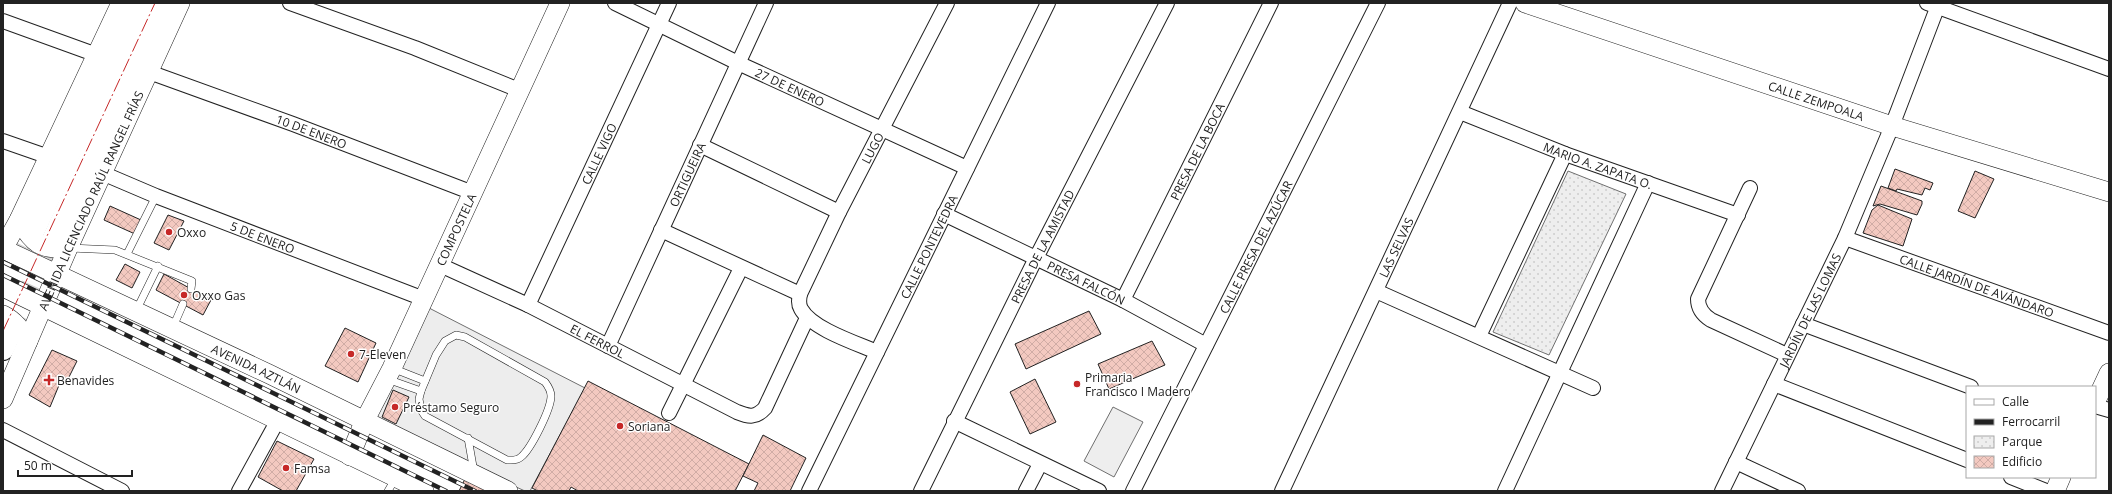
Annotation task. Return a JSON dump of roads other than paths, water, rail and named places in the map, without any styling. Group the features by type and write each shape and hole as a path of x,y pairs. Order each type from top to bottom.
{"main road":[{"path":"26,225 139,3"},
{"path":"60,244 162,3"}],"street":[{"path":"3,249 26,225 49,157 121,3"},
{"name":"AVENIDA LICENCIADO RAÚL RANGEL FRÍAS","path":"3,399 11,335 43,307 57,275 60,244 102,173 180,3"},
{"path":"290,3 415,48 519,90"},
{"name":"COMPOSTELA","path":"350,456 364,422 389,374 474,193 519,90 560,3"},
{"name":"27 DE ENERO","path":"615,3 738,63 883,128 967,168"},
{"name":"CALLE VIGO","path":"528,305 669,3"},
{"name":"ORTIGUEIRA","path":"608,346 766,3"},
{"name":"LUGO","path":"800,294 839,212 947,3"},
{"name":"CALLE PONTEVEDRA","path":"809,491 1048,3"},
{"name":"PRESA DE LA AMISTAD","path":"920,491 1036,258 1167,3"},
{"name":"PRESA DE LA BOCA","path":"1123,300 1271,3"},
{"name":"CALLE PRESA DEL AZÚCAR","path":"1133,491 1378,3"},
{"name":"LAS SELVAS","path":"1282,491 1510,3"},
{"name":"CALLE ZEMPOALA","path":"1525,3 1892,126 2109,192"},
{"path":"1934,5 2109,69"},
{"name":"JARDÍN DE LAS LOMAS","path":"1722,491 1845,238 1892,126 1934,5"},
{"path":"3,21 97,55"},
{"name":"10 DE ENERO","path":"149,72 293,124 474,193"},
{"name":"MARIO A. ZAPATA O.","path":"1460,112 1565,154 1738,215"},
{"path":"3,141 49,157"},
{"path":"700,145 839,212"},
{"path":"1479,336 1565,154"},
{"name":"5 DE ENERO","path":"102,173 156,196 424,298"},
{"path":"1505,491 1561,374 1648,183"},
{"path":"1750,188 1698,299 1700,309 1711,320 1787,355"},
{"name":"PRESA FALCÓN","path":"944,214 1123,300 1206,345"},
{"path":"26,225 28,236 36,243 45,248 60,244"},
{"path":"661,230 800,294 799,305 807,318 877,352"},
{"name":"CALLE JARDÍN DE AVÁNDARO","path":"1845,238 2109,333"},
{"name":"AVENIDA AZTLÁN","path":"3,249 136,313 269,374 364,422 508,491"},
{"name":"EL FERROL","path":"440,265 528,305 683,383 737,412 751,416 756,416 765,408 807,318"},
{"path":"669,413 741,268"},
{"path":"3,287 350,456 392,484 424,491"},
{"path":"1376,291 1593,388"},
{"path":"1803,324 1968,386"},
{"path":"2096,401 2109,373"},
{"path":"1774,384 1966,460"},
{"path":"2096,406 2109,410"},
{"path":"239,491 278,420"},
{"path":"954,421 1040,464 1099,491"},
{"path":"3,430 100,486 122,491"},
{"path":"1736,462 1798,491"},
{"path":"1026,491 1040,464"},
{"path":"2014,478 2046,491"},
{"path":"2054,491 2060,478"}],"lane":[{"path":"127,254 156,196"},
{"path":"60,244 99,248 127,254 192,281 191,288"},
{"path":"136,313 158,266"},
{"path":"172,329 183,304"},
{"path":"456,335 465,337 545,382 551,396 546,412 522,457 518,460 506,460 425,416 421,410 419,399 421,391 444,341 456,335"},
{"path":"389,374 425,381"},
{"path":"389,374 421,391"},
{"path":"468,438 475,474"}],"tunnel":[{"path":"3,297 34,230"},
{"path":"9,335 53,240"}],"railway":[{"path":"3,262 475,491"},
{"path":"3,275 446,491"}],"place":[{"name":"Oxxo","path":"169,232"},
{"name":"Oxxo Gas","path":"184,295"},
{"name":"7-Eleven","path":"351,354"},
{"name":"Benavides","path":"49,380"},
{"name":"Primaria Francisco I Madero","path":"1077,384"},
{"name":"Préstamo Seguro","path":"395,407"},
{"name":"Soriana","path":"620,426"},
{"name":"Famsa","path":"286,468"}]}
